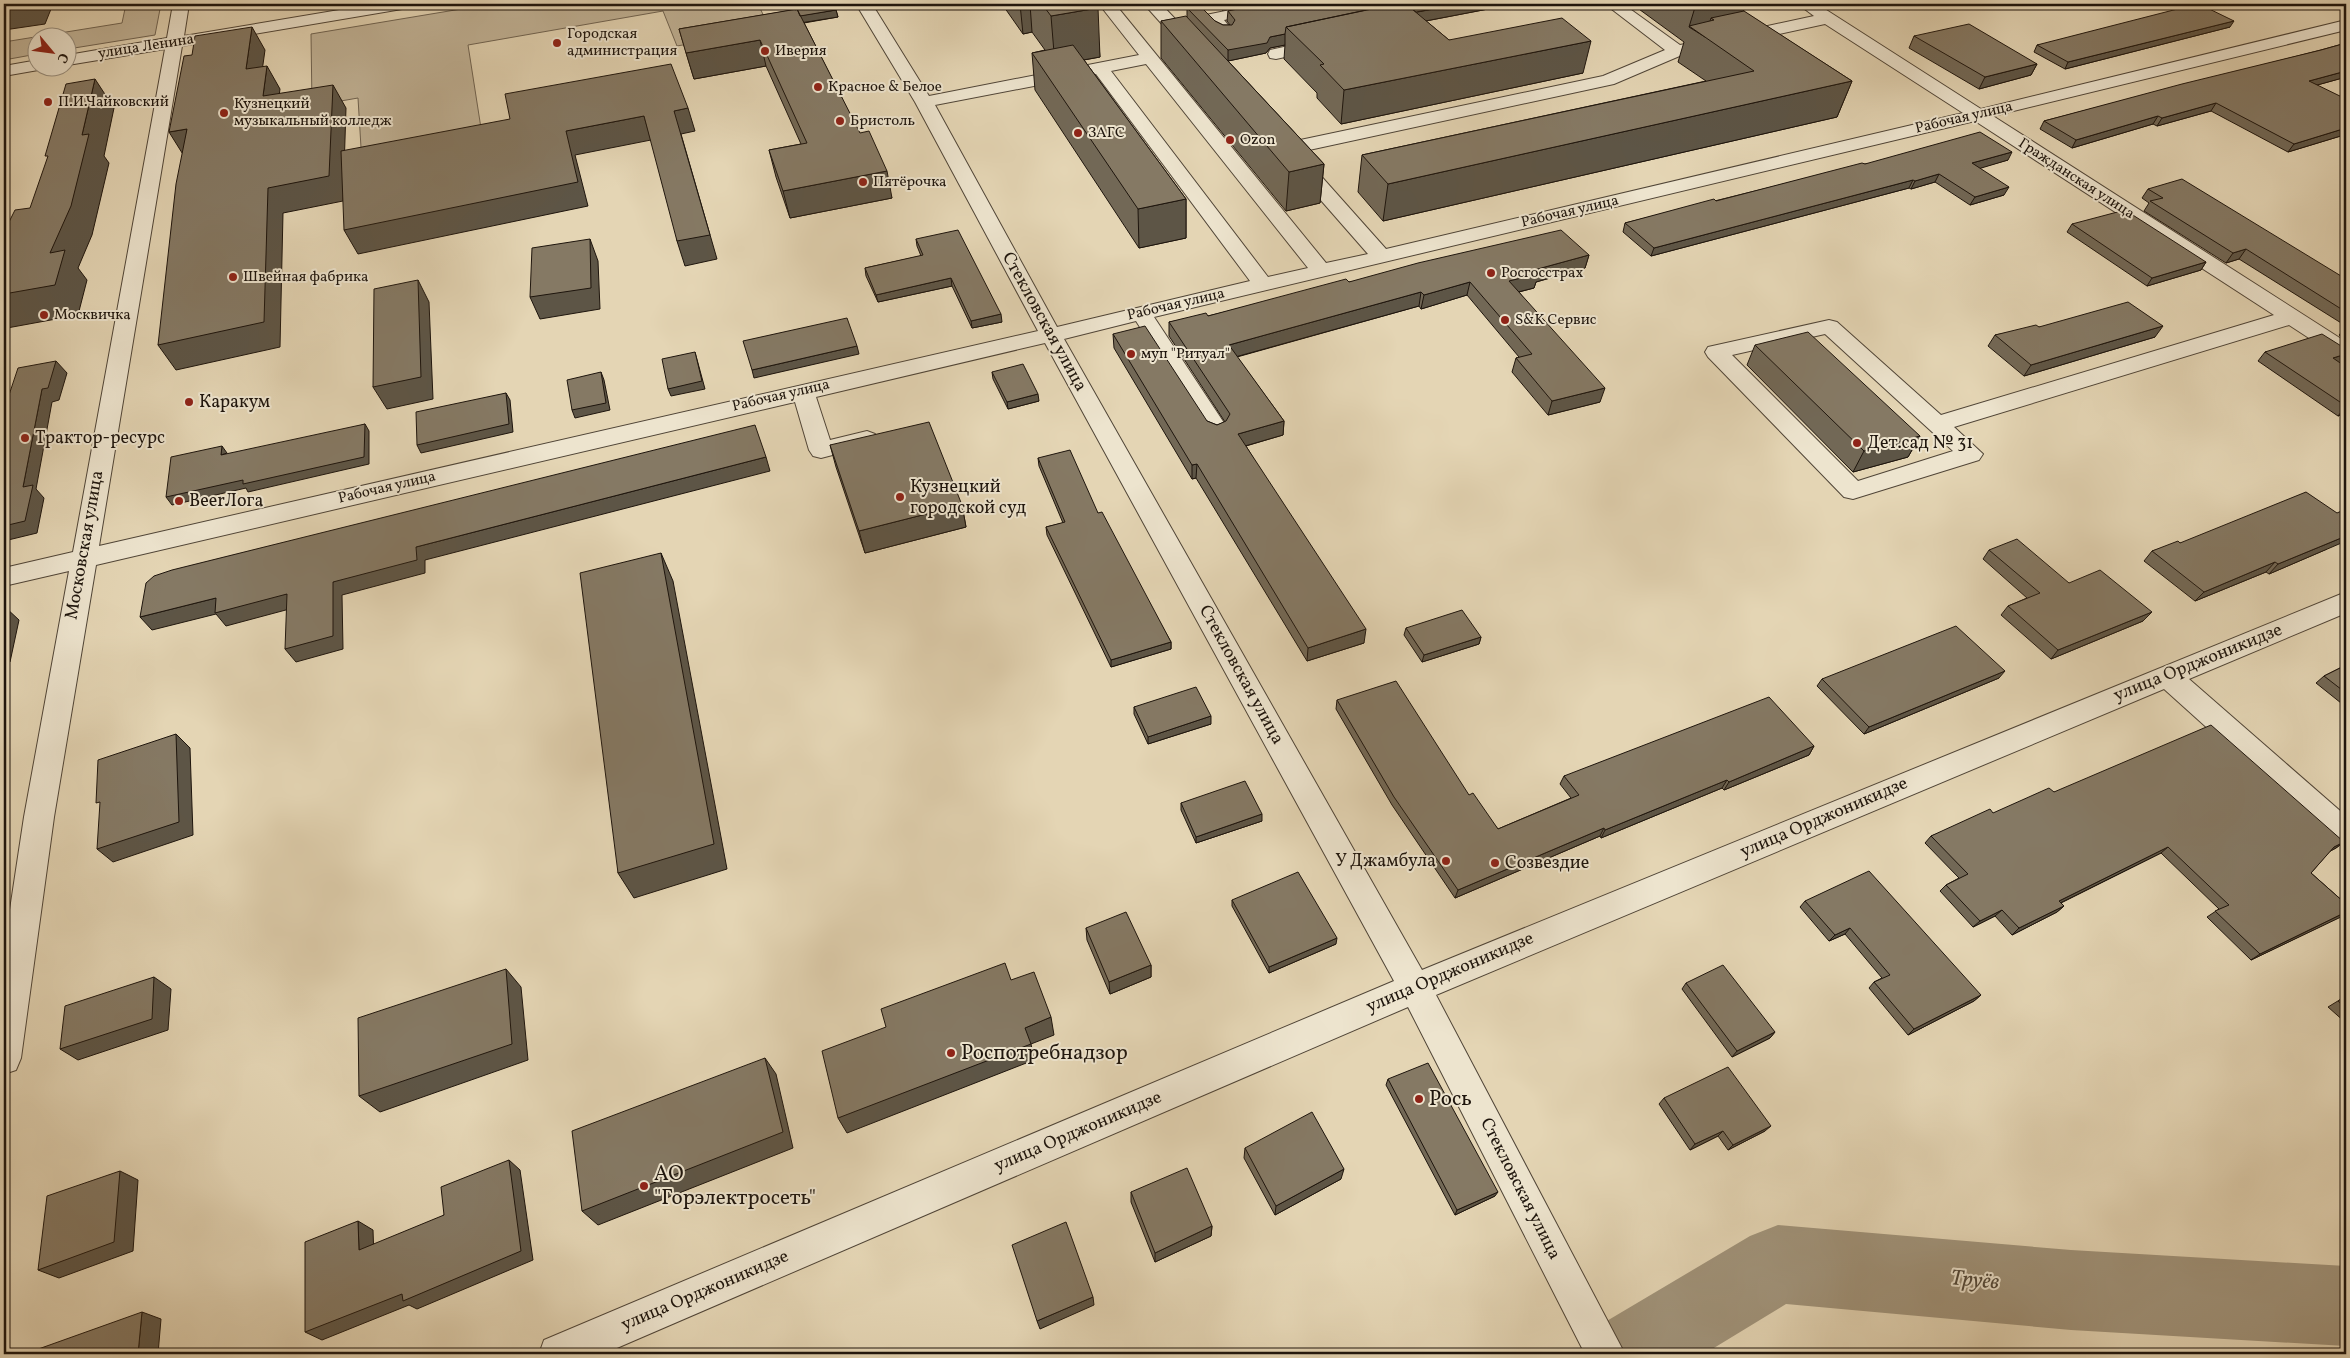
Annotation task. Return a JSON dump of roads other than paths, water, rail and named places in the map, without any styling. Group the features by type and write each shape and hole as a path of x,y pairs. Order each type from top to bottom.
{"street":[{"name":"Московская улица","path":"4,1058 39,817 181,4"},
{"name":"улица Ленина","path":"78,58 402,4"},
{"name":"Стекловская улица","path":"864,4 924,102 1050,334 1416,988 1606,1354"},
{"path":"1107,4 1321,270"},
{"path":"1152,4 1206,62"},
{"path":"1225,31 1212,18 1282,4"},
{"path":"1613,4 1677,51"},
{"name":"Гражданская улица","path":"1806,4 1977,116 2346,352"},
{"path":"1724,41 1828,18"},
{"name":"Рабочая улица","path":"4,577 803,392 1977,116 2346,25"},
{"path":"1276,54 1332,42"},
{"path":"1286,149 1608,80 1677,51 1705,45"},
{"path":"924,102 1151,58"},
{"path":"4,71 28,67"},
{"path":"1100,68 1263,284"},
{"path":"1272,134 1381,256"},
{"path":"1141,313 1216,429"},
{"path":"1938,424 2291,317"},
{"path":"1829,327 1938,424 1972,454 1853,491 1716,352 1829,327"},
{"path":"803,392 821,450 886,434"},
{"name":"улица Орджоникидзе","path":"558,1354 1416,988 2346,602"},
{"path":"2166,676 2346,834"}],"waterway":[{"name":"Труёв","path":"1629,1354 1778,1264 2071,1290 2346,1306"}],"place":[{"name":"Городская администрация","path":"557,43"},
{"name":"Иверия","path":"765,51"},
{"name":"Красное & Белое","path":"818,87"},
{"name":"П.И.Чайковский","path":"48,102"},
{"name":"Кузнецкий музыкальный колледж","path":"224,113"},
{"name":"Бристоль","path":"840,121"},
{"name":"ЗАГС","path":"1078,133"},
{"name":"Ozon","path":"1230,140"},
{"name":"Пятёрочка","path":"863,182"},
{"name":"Росгосстрах","path":"1491,273"},
{"name":"Швейная фабрика","path":"233,277"},
{"name":"Москвичка","path":"44,315"},
{"name":"S&K Сервис","path":"1505,320"},
{"name":"муп \"Ритуал\"","path":"1131,354"},
{"name":"Каракум","path":"189,402"},
{"name":"Трактор-ресурс","path":"25,438"},
{"name":"Дет.сад № 31","path":"1857,443"},
{"name":"Кузнецкий городской суд","path":"900,497"},
{"name":"BeerЛога","path":"179,501"},
{"name":"У Джамбула","path":"1446,861"},
{"name":"Созвездие","path":"1495,863"},
{"name":"Роспотребнадзор","path":"951,1053"},
{"name":"Рось","path":"1419,1099"},
{"name":"АО \"Горэлектросеть\"","path":"644,1186"}]}
